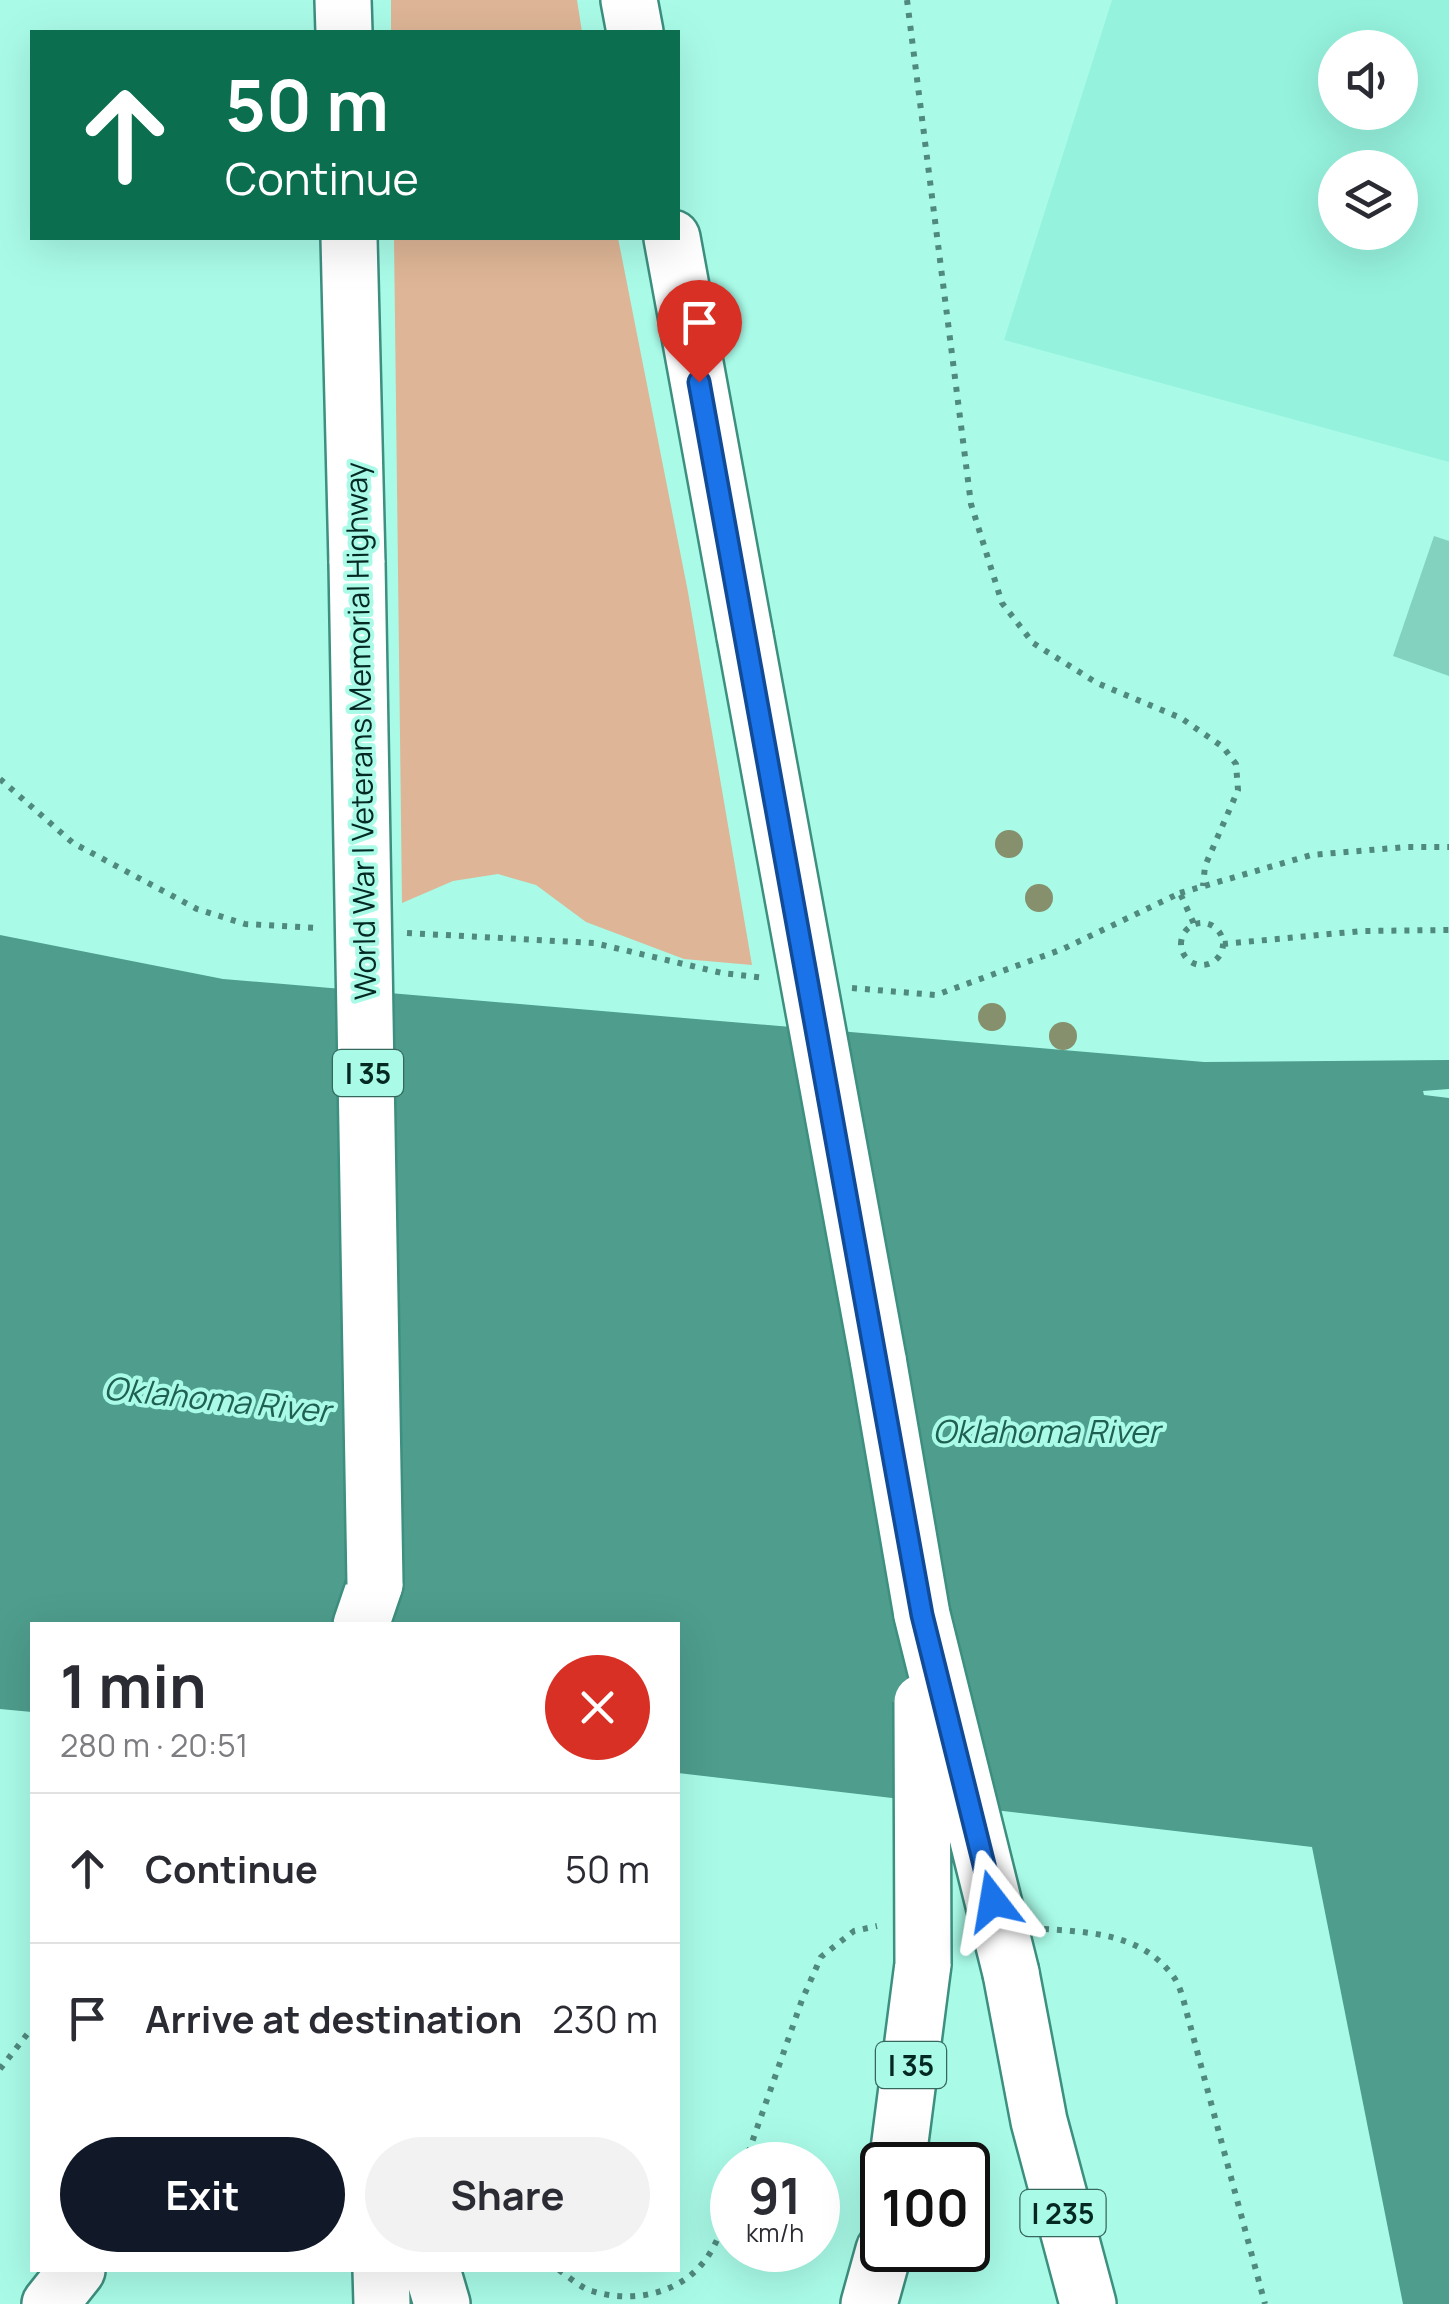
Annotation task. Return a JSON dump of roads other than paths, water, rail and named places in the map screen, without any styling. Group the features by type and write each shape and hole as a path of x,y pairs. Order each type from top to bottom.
{"highway":[{"path":"343,0 344,30"},
{"path":"629,0 635,30"},
{"name":"World War I Veterans Memorial Highway","path":"349,240 357,563 370,1611"},
{"name":"I 35","path":"672,240 922,1615 923,1964 900,2142"},
{"name":"I 235","path":"922,1615 1011,1973 1038,2121 1088,2304"},
{"path":"1038,2121 1064,2304"},
{"path":"50,2304 76,2272"},
{"path":"381,2272 382,2304"},
{"path":"433,2272 442,2304"},
{"path":"869,2304 878,2272"}],"water":[{"name":"Oklahoma River","path":"0,935 223,979 1204,1062 1449,1060 1449,1089 1423,1091 1424,1095 1449,1098 1449,2304 1403,2304 1312,1847 680,1773 680,1622 30,1622 30,1712 0,1709"}]}
